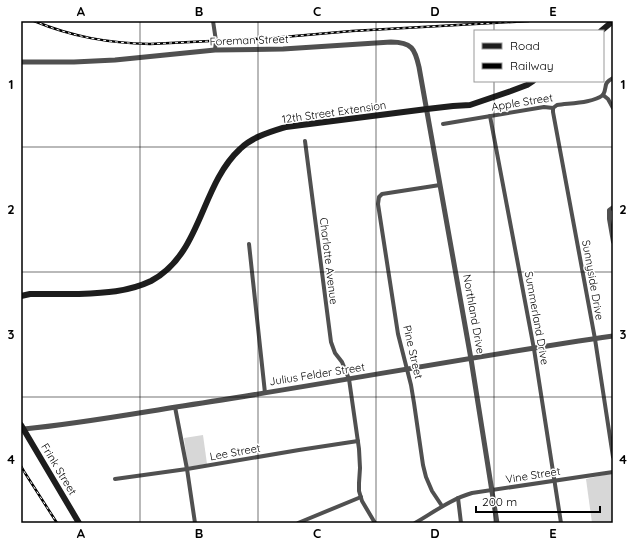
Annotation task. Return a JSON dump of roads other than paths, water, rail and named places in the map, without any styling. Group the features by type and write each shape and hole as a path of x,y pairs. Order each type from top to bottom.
{"main road":[{"path":"602,30 613,21"},
{"name":"12th Street Extension","path":"21,296 30,294 114,292 139,285 155,278 169,268 188,244 212,190 226,165 240,149 255,138 286,127 453,106 470,106 511,92 532,82"},
{"name":"Frink Street","path":"22,427 80,523"}],"street":[{"path":"213,21 216,50"},
{"name":"Foreman Street","path":"21,62 115,60 216,50 284,49 397,42 408,45 413,49 417,56 427,109"},
{"path":"613,78 606,84 603,95 611,102 613,108"},
{"name":"Apple Street","path":"443,124 544,107 553,108 557,105 600,98 603,95"},
{"name":"Sunnyside Drive","path":"553,108 595,339 613,457"},
{"name":"Northland Drive","path":"427,109 471,359 497,523"},
{"name":"Summerland Drive","path":"490,116 534,349 561,523"},
{"name":"Charlotte Avenue","path":"305,141 330,338 335,353 342,362 349,379 358,441 360,468 359,487 361,497"},
{"name":"Pine Street","path":"440,185 382,194 379,197 378,204 398,334 414,403 423,466 428,484 442,506"},
{"path":"613,207 609,210 608,215 613,242"},
{"path":"249,244 265,393"},
{"name":"Julius Felder Street","path":"22,427 175,407 613,336"},
{"path":"175,407 187,469 195,523"},
{"name":"Lee Street","path":"115,479 187,469 358,441"},
{"name":"Vine Street","path":"415,523 442,506 472,493 613,472"},
{"path":"298,523 361,497 375,523"},
{"path":"458,498 462,523"}],"railway":[{"path":"34,21 48,27 105,41 150,44 272,38 352,31 529,21"},
{"path":"21,466 57,523"}]}
